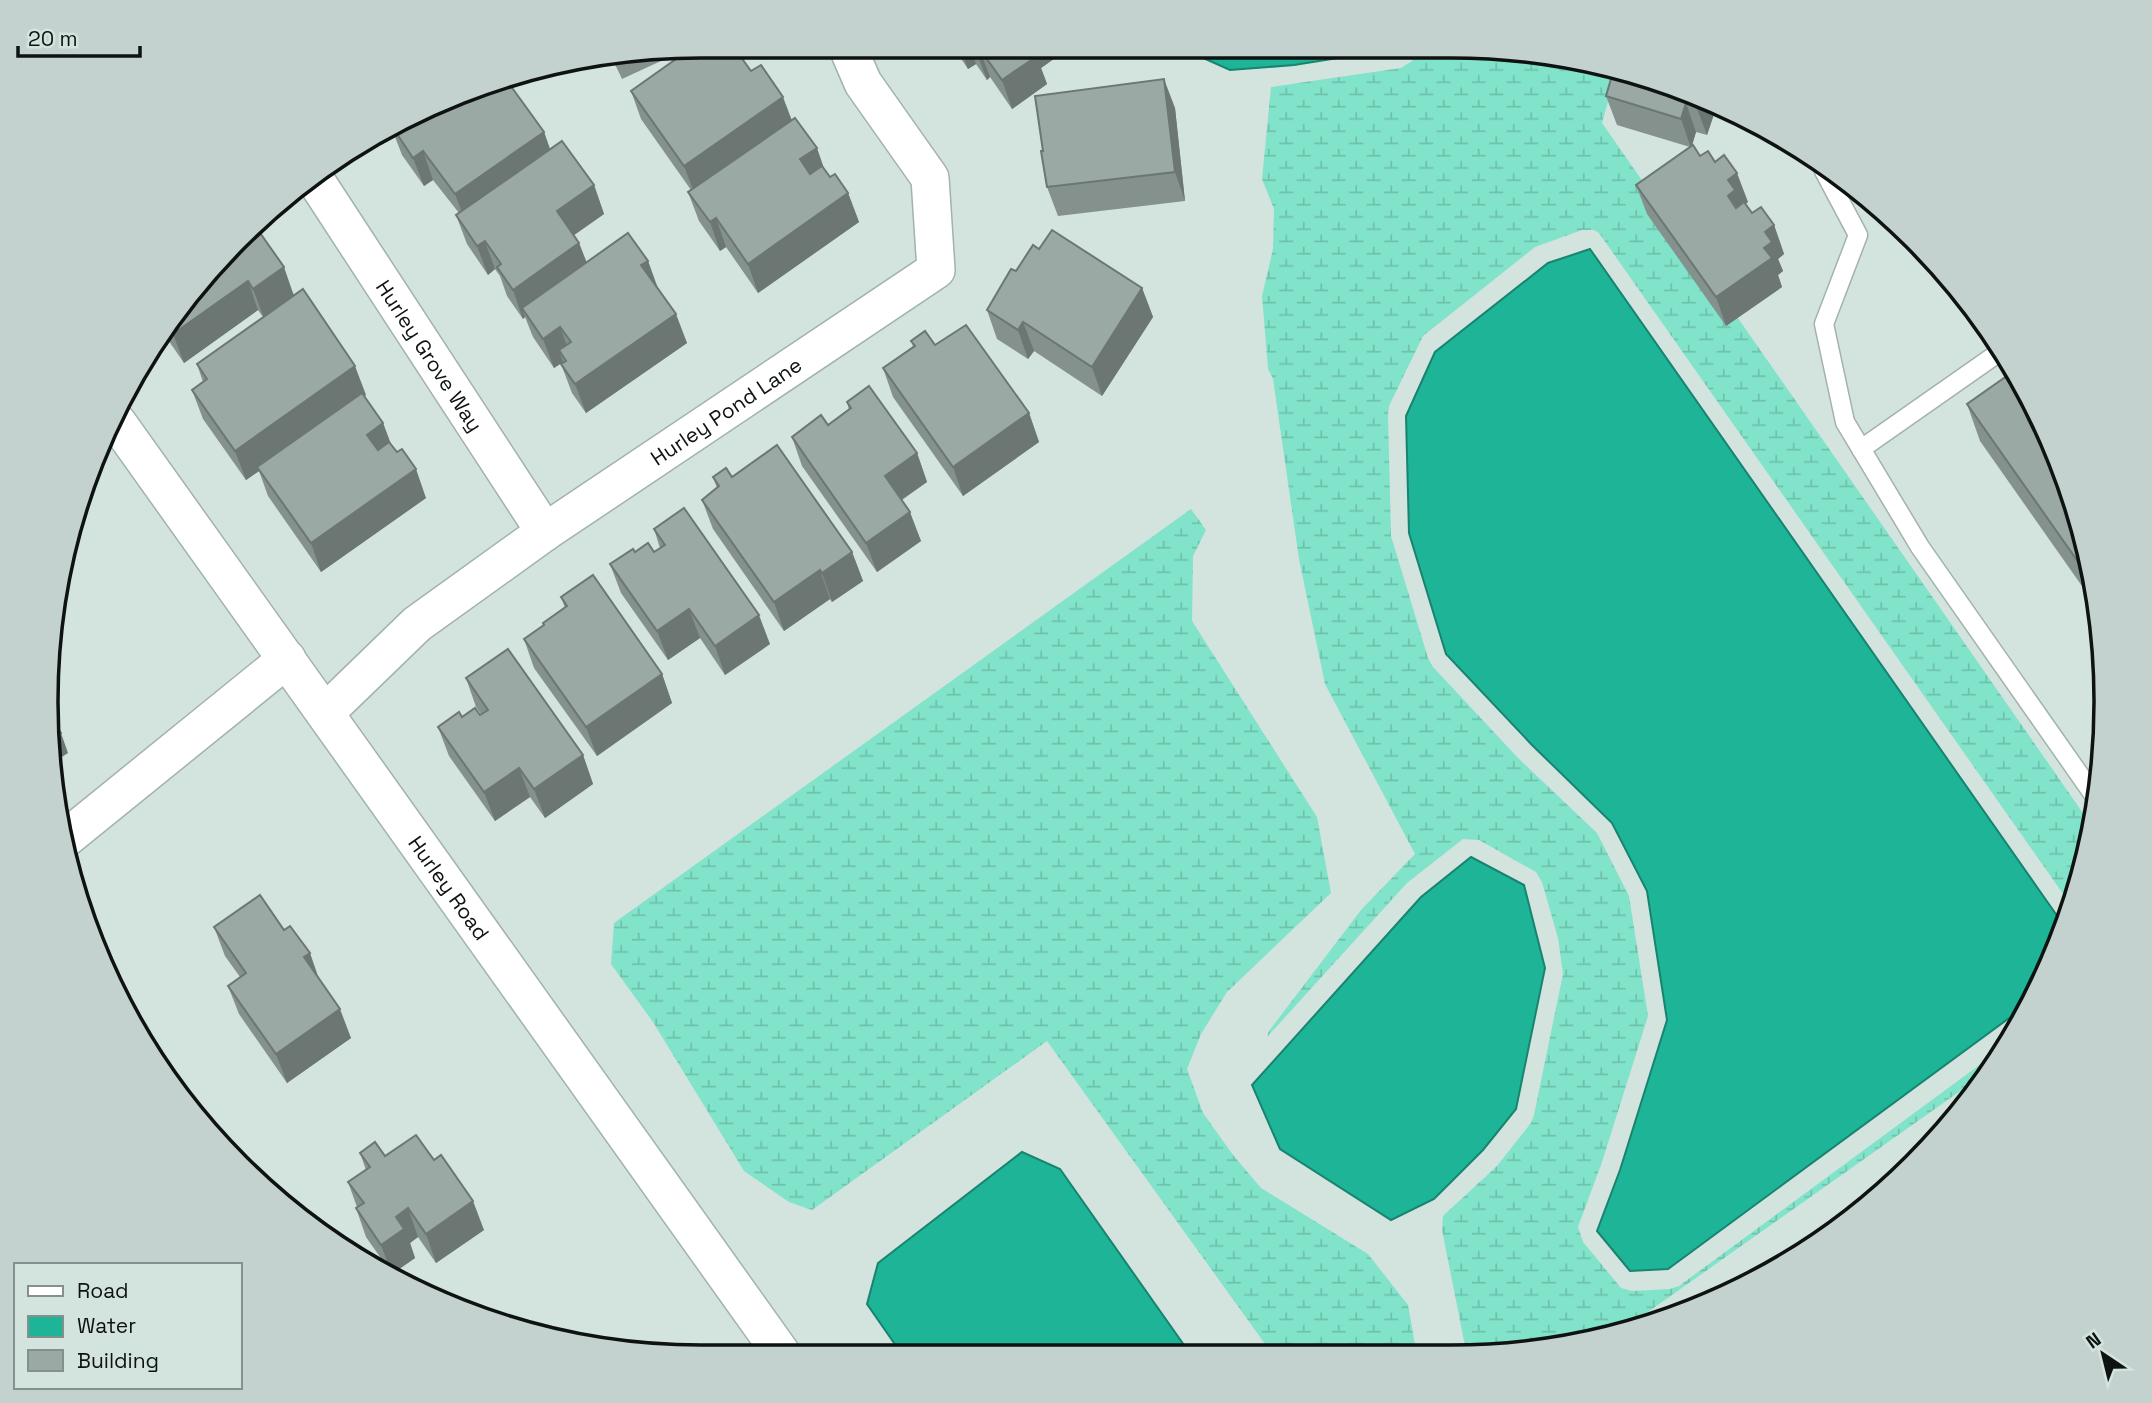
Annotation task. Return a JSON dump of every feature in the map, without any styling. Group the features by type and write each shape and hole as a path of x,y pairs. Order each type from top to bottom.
{"street":[{"name":"Hurley Pond Lane","path":"326,712 417,624 545,532 936,270 930,178 863,83 851,58"},
{"name":"Hurley Grove Way","path":"318,185 545,532"},
{"name":"Hurley Road","path":"120,426 775,1345"},
{"path":"72,834 287,659"}],"lane":[{"path":"1830,182 1858,235 1824,324 1845,422 1920,547 2089,788"},
{"path":"1861,449 1993,356"}],"green space":[{"path":"1414,58 1493,59 1535,63 1614,79 1602,123 2084,815 2064,895 1599,233 1582,230 1535,247 1423,336 1389,406 1388,415 1391,536 1428,658 1433,667 1519,759 1597,833 1629,896 1648,1016 1602,1162 1578,1227 1583,1242 1621,1288 1632,1291 1679,1286 1984,1062 1965,1088 1644,1315 1576,1333 1493,1344 1465,1345 1442,1230 1443,1216 1497,1166 1531,1123 1534,1115 1563,974 1558,938 1542,882 1536,872 1479,840 1463,839 1407,883 1267,1037 1361,910 1415,854 1325,684 1299,559 1273,379 1268,368 1262,296 1273,249 1274,209 1262,179 1271,87 1401,68"},
{"path":"1191,509 1206,530 1193,556 1192,621 1317,817 1331,893 1227,992 1201,1034 1187,1069 1203,1113 1261,1188 1368,1254 1408,1305 1415,1345 1266,1345 1047,1041 812,1210 789,1202 744,1171 653,1022 611,964 614,923"}],"water":[{"path":"1203,58 1338,58 1294,65 1230,70"},
{"path":"1590,249 2057,916 2028,986 2012,1016 1668,1269 1630,1271 1597,1231 1620,1170 1667,1020 1647,891 1612,823 1532,745 1446,654 1409,533 1406,416 1435,352 1548,263"},
{"path":"1471,857 1524,885 1545,968 1516,1109 1483,1150 1434,1199 1391,1220 1280,1149 1252,1085 1421,897"},
{"path":"1022,1152 1060,1169 1184,1345 895,1345 867,1304 878,1263"}],"building":[{"path":"742,58 751,71 761,65 783,97 684,166 631,91 677,59"},
{"path":"986,58 1034,58 1002,80"},
{"path":"1164,79 1175,172 1047,187 1035,96"},
{"path":"1611,79 1688,104 1681,119 1606,96"},
{"path":"512,87 544,132 455,194 423,151 413,158 397,135 455,107"},
{"path":"795,118 817,148 800,159 810,174 822,166 830,177 835,174 848,193 748,264 716,218 710,222 688,192"},
{"path":"562,141 594,185 557,211 579,243 513,290 497,267 501,264 485,241 477,246 456,215"},
{"path":"1693,145 1700,156 1708,151 1715,162 1724,155 1737,173 1728,180 1735,190 1728,196 1736,208 1744,202 1752,213 1761,207 1774,225 1765,232 1772,242 1764,248 1772,258 1716,297 1636,185"},
{"path":"1052,230 1142,288 1092,367 1023,322 1018,330 987,310 1011,269 1016,271 1033,245 1039,249"},
{"path":"260,233 284,267 253,289 248,281 174,333 218,277"},
{"path":"628,233 648,261 641,265 676,314 575,384 561,364 566,361 559,350 571,342 560,327 543,339 522,308"},
{"path":"303,289 355,366 235,451 192,390 207,379 197,364"},
{"path":"966,325 1029,413 953,467 883,368 915,346 911,341 925,331 935,345"},
{"path":"2006,377 2045,455 2060,495 2079,563 1967,404"},
{"path":"869,386 917,453 885,476 910,512 866,543 792,437 821,415 828,425 851,408 847,402"},
{"path":"362,393 383,423 367,435 378,450 389,442 397,452 402,449 416,469 311,543 257,467"},
{"path":"777,445 852,552 822,573 820,570 774,602 702,500 719,486 713,477 726,468 732,477"},
{"path":"684,508 759,615 715,646 689,609 657,631 610,564 648,543 654,552 665,545 654,529"},
{"path":"593,575 662,674 586,727 524,639 567,606 561,597"},
{"path":"508,649 583,755 534,789 519,768 484,792 438,727 459,712 462,717 475,708 480,715 488,710 466,678"},
{"path":"260,895 284,930 290,926 310,953 304,957 340,1009 276,1054 228,986 246,973 214,927"},
{"path":"416,1135 434,1160 441,1155 473,1201 426,1234 408,1208 396,1217 404,1229 381,1245 356,1208 364,1203 348,1182 370,1167 360,1153 375,1142 385,1156"}]}
